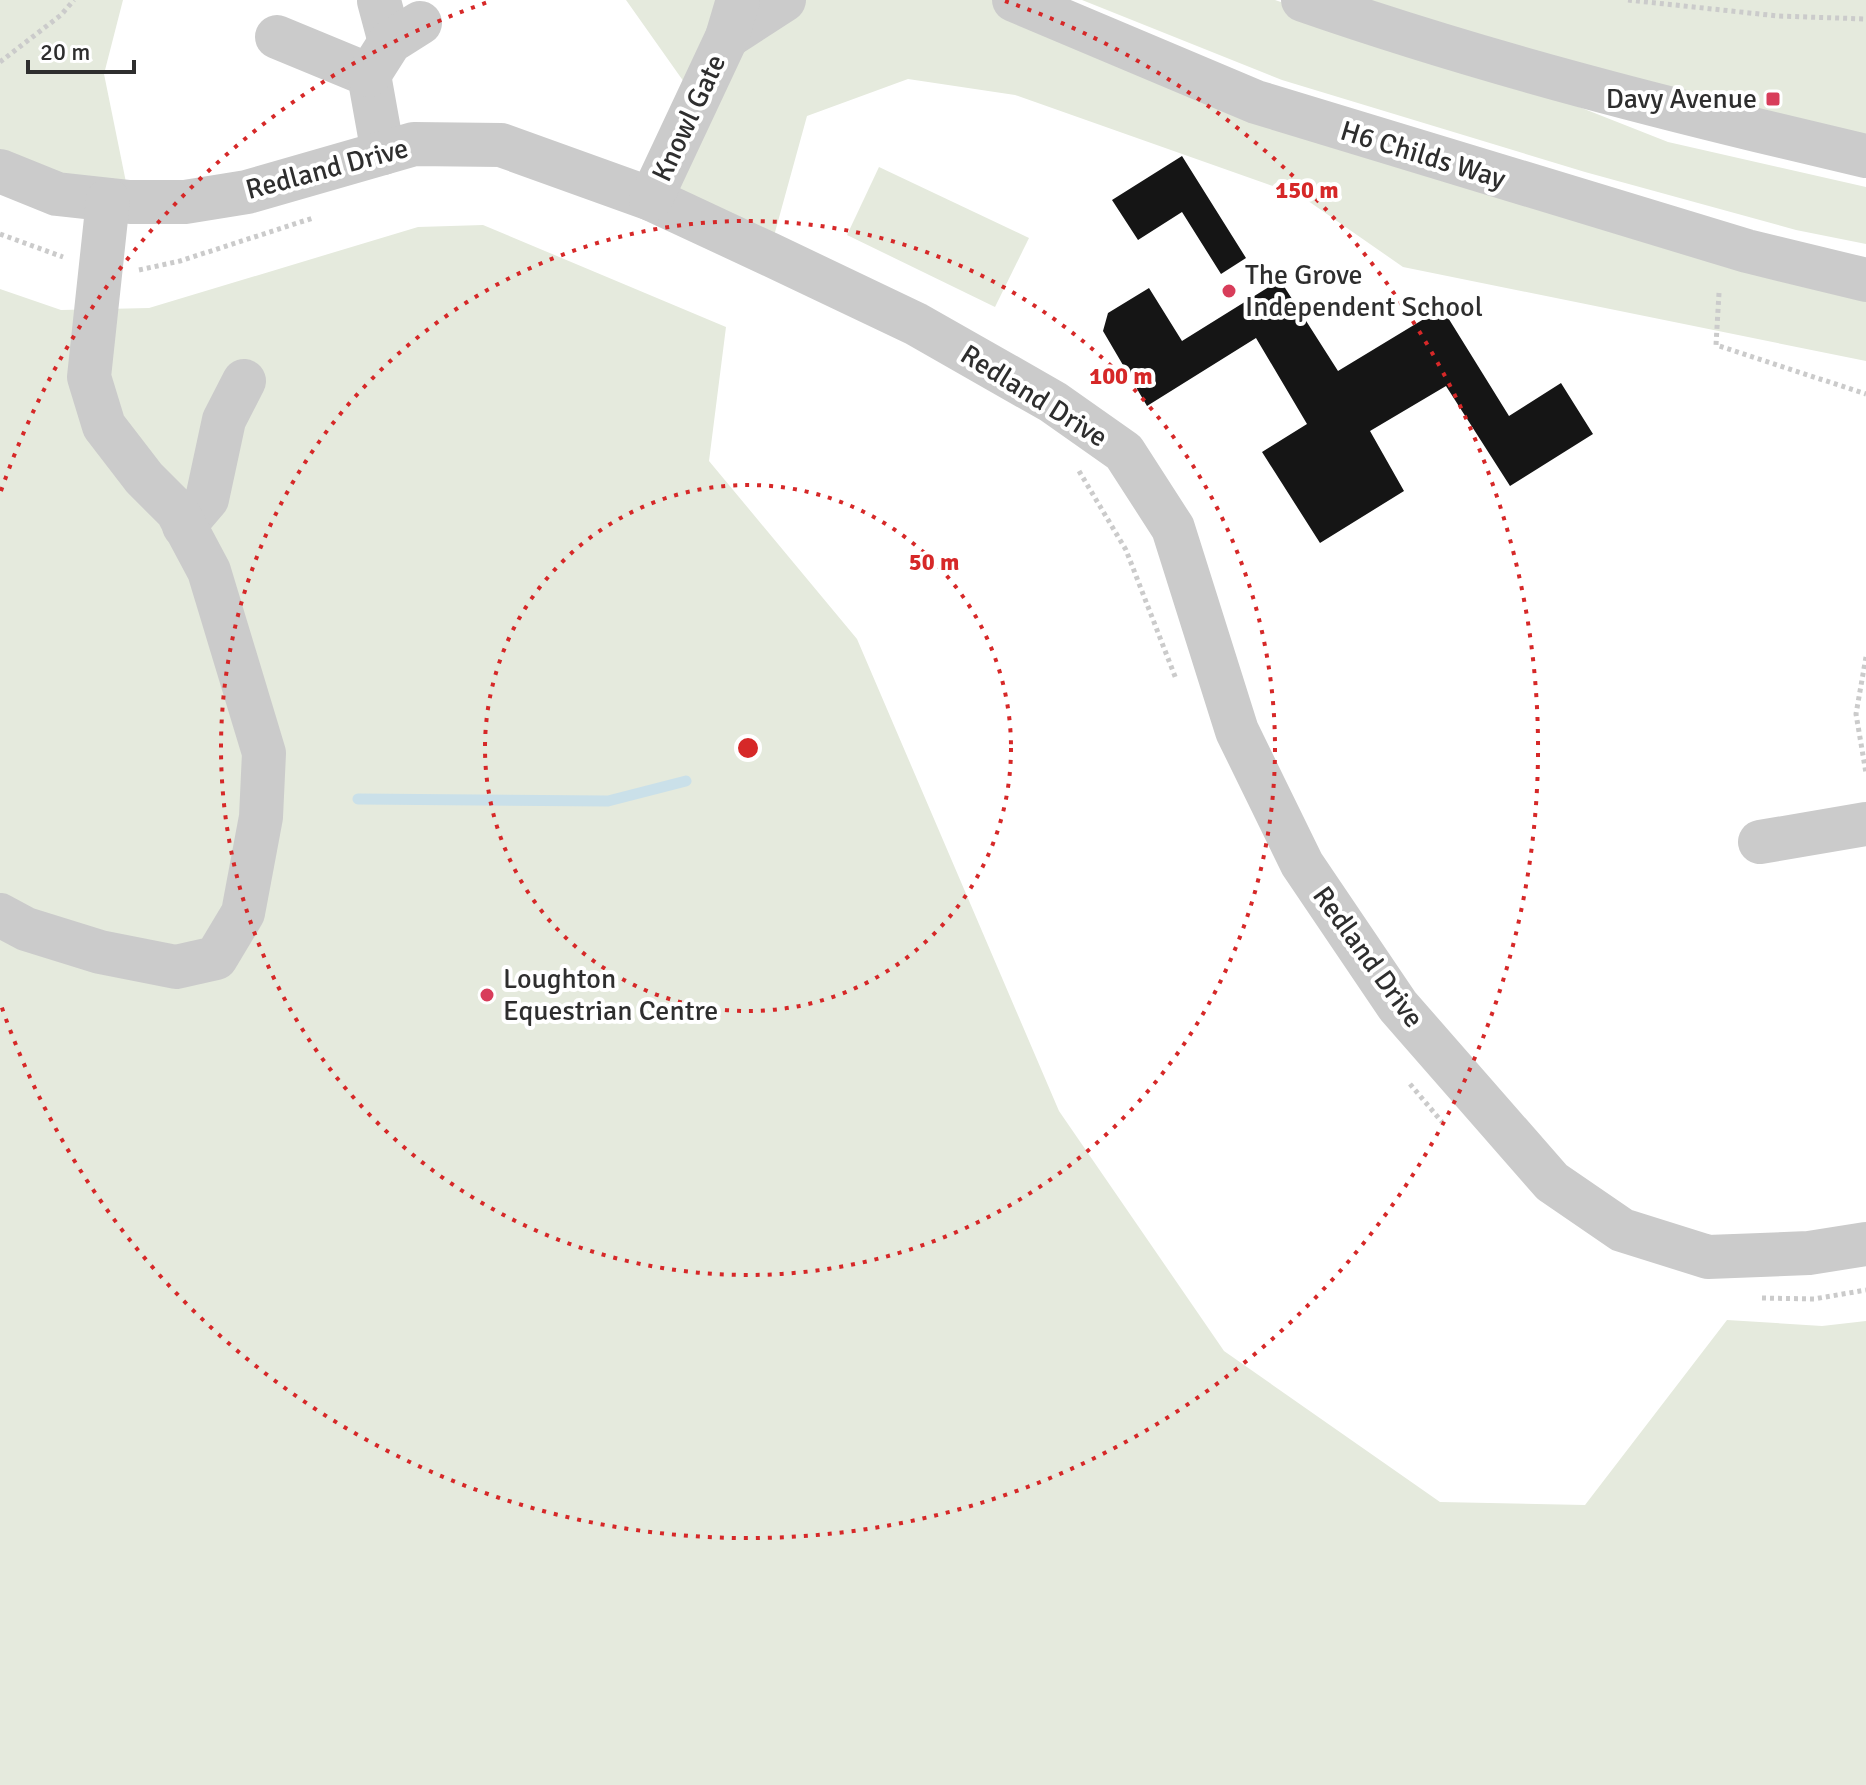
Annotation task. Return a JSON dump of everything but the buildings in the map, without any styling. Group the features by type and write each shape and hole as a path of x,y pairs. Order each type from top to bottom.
{"street":[{"name":"Knowl Gate","path":"651,199 732,19 784,0"},
{"name":"H6 Childs Way","path":"1014,0 1256,102 1517,184 1747,251 1855,277"},
{"path":"1303,0 1440,46 1670,110 1861,156"},
{"path":"277,37 390,35 383,153"},
{"name":"Redland Drive","path":"0,171 57,194 108,200 185,202 247,192 414,144 501,145 651,199 916,324 1053,402 1124,452 1173,528 1237,731 1302,864 1398,1006 1552,1182 1622,1230 1708,1257 1809,1253 1866,1244"},
{"path":"0,915 26,929 100,952 176,967 216,958 243,913 261,817 264,753 209,571 177,511 144,478 104,426 89,377 108,200"},
{"path":"184,526 207,499 224,420 244,381"},
{"path":"1760,842 1866,824"}],"path":[{"path":"0,62 61,15 74,0"},
{"path":"1628,0 1778,16 1866,19"},
{"path":"0,234 99,270 141,270 180,261 323,214"},
{"path":"1719,293 1716,345 1866,394"},
{"path":"1073,460 1126,550 1177,682"},
{"path":"1866,657 1856,714 1866,773"},
{"path":"1402,1073 1451,1131"},
{"path":"1754,1298 1814,1299 1866,1290"}],"shaded area":[{"path":"0,0 123,0 104,74 130,202 0,171"},
{"path":"626,0 1014,0 1866,280 1866,361 1403,267 1301,196 1015,95 908,79 807,116 769,254 651,199 696,99"},
{"path":"1082,0 1275,0 1511,80 1668,142 1866,187 1866,244 1796,230 1585,172 1282,80"},
{"path":"1303,0 1866,0 1866,156"},
{"path":"879,167 1029,238 995,307 847,235"},
{"name":"Loughton Equestrian Centre","path":"483,225 726,327 709,461 857,639 1059,1111 1224,1351 1440,1502 1585,1505 1727,1320 1822,1326 1866,1321 1866,1785 0,1785 0,289 61,310 149,308 418,227"}],"waterway":[{"path":"358,799 608,801 686,781"}],"place":[{"name":"Davy Avenue","path":"1773,99"},
{"name":"The Grove Independent School","path":"1229,291"},
{"name":"Loughton Equestrian Centre","path":"487,995"}]}
